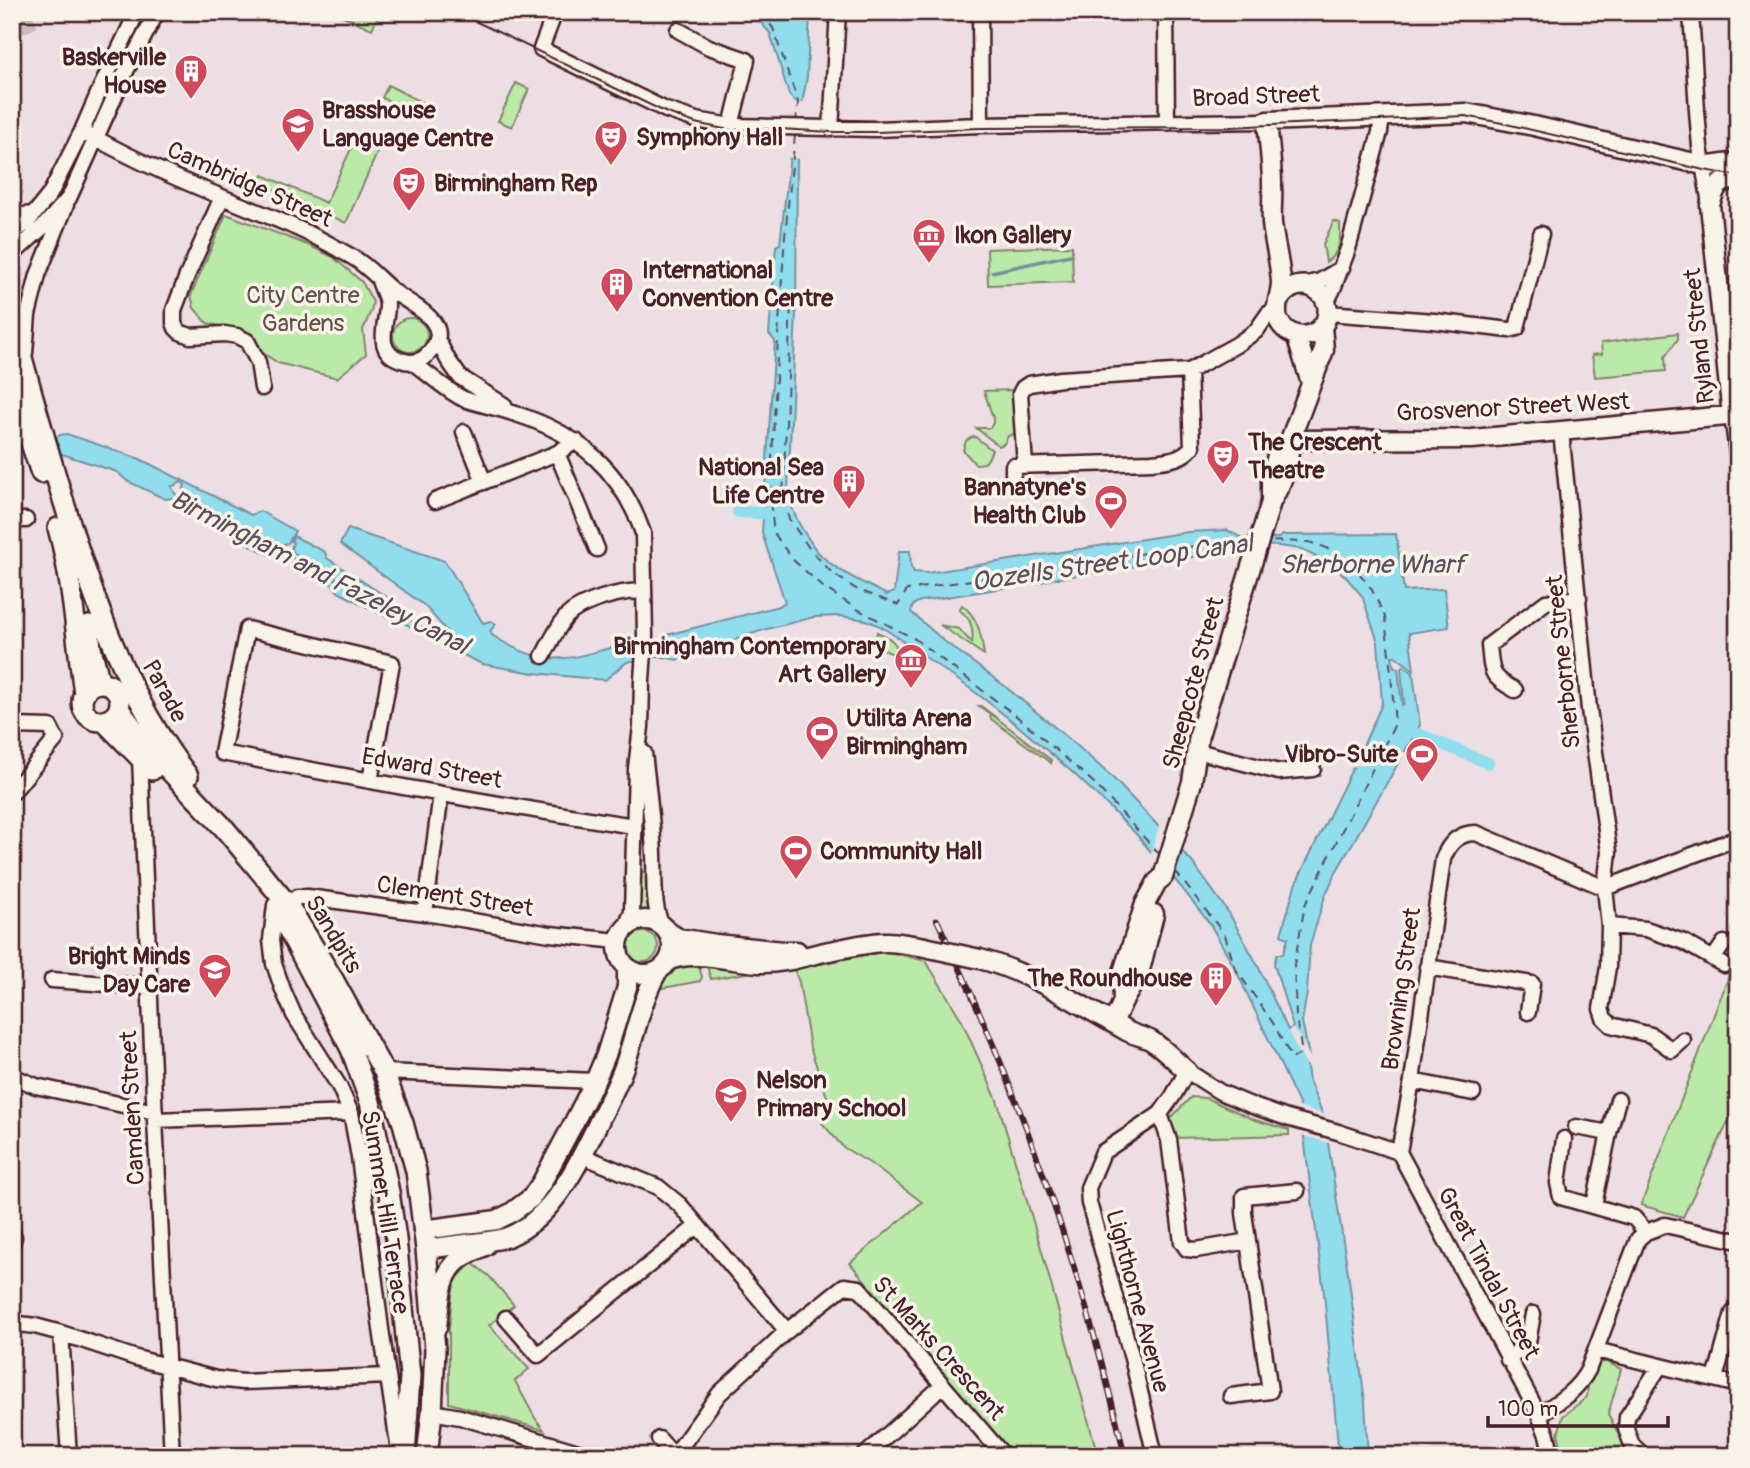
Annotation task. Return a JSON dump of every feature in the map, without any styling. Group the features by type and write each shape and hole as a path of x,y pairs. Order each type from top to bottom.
{"main road":[{"path":"12,322 24,363 35,430 64,550 92,688"},
{"path":"12,387 35,430"},
{"name":"Parade","path":"43,459 130,682 147,715 225,829"},
{"name":"Parade","path":"83,566 92,688"},
{"path":"107,684 117,692 119,697 111,715 94,720 85,712 82,704 92,688 107,684"},
{"name":"Sandpits","path":"111,715 149,749 225,829 334,981 384,1072 403,1123 413,1159 413,1239"},
{"name":"Sandpits","path":"111,715 140,758 282,905 351,1049 370,1102 389,1192 413,1239"},
{"path":"413,1239 435,1349 427,1456"},
{"path":"402,1456 416,1320 413,1239"}],"street":[{"path":"12,233 27,223 50,194 137,12"},
{"path":"24,363 28,315 38,275 127,69 157,12"},
{"path":"555,12 541,49 666,110 696,120 731,126 747,60 709,47 678,30"},
{"path":"831,130 838,12"},
{"path":"980,12 981,125"},
{"path":"1166,16 1167,124"},
{"path":"1691,19 1697,111 1719,165 1710,205"},
{"name":"Broad Street","path":"731,126 831,130 1267,121 1381,124 1466,113 1719,165 1738,180"},
{"path":"1267,121 1272,222 1281,284 1277,316 1300,345 1311,383"},
{"path":"1256,331 1311,334 1325,314 1365,192 1381,124"},
{"name":"Cambridge Street","path":"81,133 222,197 310,233 362,263 401,298 418,308"},
{"path":"1710,205 1717,186 1726,180 1738,180"},
{"path":"222,197 174,310 174,323 180,332 190,336 225,334 247,341 258,362 262,388"},
{"path":"12,255 46,224 69,198"},
{"name":"Ryland Street","path":"1710,205 1738,460"},
{"path":"12,216 34,214"},
{"path":"1325,314 1434,321 1509,330 1517,328 1541,234"},
{"path":"1278,257 1302,285 1321,293 1325,314 1324,349 1290,441"},
{"path":"1189,371 1192,447 1180,457 1171,460 1013,468 1020,394 1029,384 1089,377 1189,371 1256,331 1289,288 1320,281 1342,268"},
{"path":"379,280 387,303 382,334 387,349 398,359 412,362 461,398 548,425 576,441 594,455 619,484 643,533 645,636 641,727 636,768 632,912 622,934 618,952 627,967 640,973 649,973 677,957 694,956 760,963 790,962 830,951 889,942 980,960 1021,974 1121,1028 1148,1039 1187,1071 1220,1092 1293,1120 1399,1152"},
{"path":"384,326 393,313 410,307 425,312 434,321 437,339 430,353 412,362"},
{"path":"437,339 460,377 517,414"},
{"name":"Grosvenor Street West","path":"1290,441 1472,439 1735,415"},
{"name":"Sherborne Street","path":"1561,431 1589,709 1609,852 1605,888 1609,926 1608,967 1601,1009 1604,1018 1611,1025 1651,1035 1677,1050"},
{"path":"464,432 484,482"},
{"path":"435,501 557,453 576,441"},
{"name":"Sheepcote Street","path":"1121,1028 1123,1001 1141,965 1156,903 1159,875 1173,823 1192,782 1199,735 1271,502 1271,477 1277,456 1290,441"},
{"path":"557,453 597,549"},
{"path":"543,656 568,615 584,605 614,595 644,592"},
{"path":"1515,690 1493,674 1489,645 1546,602 1578,598"},
{"name":"Edward Street","path":"370,781 392,663 247,629 222,753 370,781 441,794 634,826"},
{"path":"12,726 50,727 56,739 12,793"},
{"path":"435,1349 443,1284 450,1270 460,1259 517,1233 536,1220 583,1156 621,1076 651,982 663,966 672,946 671,937 664,928 656,906 650,800 641,727"},
{"path":"1197,751 1279,772 1313,769"},
{"name":"Camden Street","path":"140,758 172,1456"},
{"path":"425,913 441,794"},
{"name":"Browning Street","path":"1399,1152 1412,1081 1443,859 1449,845 1466,833 1476,833 1605,888"},
{"path":"1605,888 1738,838"},
{"name":"Clement Street","path":"282,905 297,897 308,897 550,934 622,934"},
{"name":"Summer Hill Terrace","path":"282,905 271,940 274,964 294,1015 339,1086 351,1112 387,1376 402,1456"},
{"path":"622,934 640,920 650,920 678,938 783,951 830,951"},
{"path":"1609,926 1646,929 1684,942 1718,962 1724,943"},
{"path":"413,1239 497,1220 531,1198 595,1081 606,1055 627,988 627,967"},
{"path":"1427,967 1532,984 1528,1012"},
{"path":"52,980 150,987"},
{"name":"Lighthorne Avenue","path":"1155,1456 1133,1362 1089,1203 1088,1188 1103,1152 1160,1114 1187,1071"},
{"path":"384,1072 595,1081"},
{"path":"12,1076 36,1086 155,1116 351,1112"},
{"path":"1412,1081 1473,1093"},
{"path":"1453,1106 1455,1090"},
{"path":"1594,1205 1618,1100"},
{"path":"1160,1114 1169,1140 1182,1242 1187,1249 1196,1250 1248,1241"},
{"path":"1576,1127 1609,1133"},
{"path":"1564,1139 1558,1183 1561,1197 1634,1218 1646,1232"},
{"name":"Great Tindal Street","path":"1399,1152 1539,1415 1552,1456"},
{"path":"583,1156 657,1187 680,1205 787,1331"},
{"path":"1231,1396 1270,1391 1244,1213 1244,1196 1297,1191"},
{"path":"1539,1415 1573,1391 1581,1382 1638,1239 1646,1232 1665,1225 1738,1241"},
{"path":"506,1318 538,1355 697,1226"},
{"path":"12,1236 12,1243"},
{"path":"413,1239 497,1240"},
{"name":"St Marks Crescent","path":"674,1456 719,1394 787,1331 844,1286 859,1288 1004,1456"},
{"path":"1715,1379 1733,1313 1738,1315"},
{"path":"1508,1360 1528,1342 1533,1314"},
{"path":"12,1323 61,1333 136,1358 216,1380 308,1381 387,1376"},
{"path":"61,1333 69,1456"},
{"path":"1596,1350 1738,1385"},
{"path":"1644,1456 1632,1445 1626,1429 1627,1417 1660,1366"},
{"path":"863,1456 943,1385"},
{"path":"432,1412 460,1417 592,1456"},
{"path":"659,1439 674,1456"}],"green space":[{"path":"334,12 380,12 372,29"},
{"path":"516,83 529,89 512,127 498,121"},
{"path":"388,85 436,110 431,120 382,98"},
{"path":"355,140 378,151 346,223 260,183 263,175 326,203"},
{"name":"City Centre Gardens","path":"226,214 333,257 362,282 373,302 363,330 366,354 337,378 278,363 260,351 243,331 207,323 194,308 191,295"},
{"path":"1334,221 1340,223 1339,245 1335,254 1326,262 1323,244"},
{"path":"1072,246 1073,282 988,285 987,249"},
{"path":"410,318 422,323 427,335 422,347 410,352 398,347 393,335 398,323"},
{"path":"1678,333 1678,339 1665,357 1666,371 1595,377 1592,355 1602,354 1601,343"},
{"path":"1014,390 1016,433 1008,436 1004,444 999,446 976,428 990,428 993,423 984,391"},
{"path":"974,436 992,450 987,461 983,463 975,464 963,450 966,441"},
{"path":"962,605 976,621 984,655 940,625 959,629 972,643 971,624 959,610"},
{"path":"877,632 895,644 898,656 874,646"},
{"path":"981,706 1051,760 1051,763 991,719 990,714"},
{"path":"639,872 649,872 651,913 639,913"},
{"path":"643,932 654,936 658,947 654,958 643,962 632,958 628,947 632,936"},
{"path":"886,951 926,961 961,1019 997,1100 1098,1456 1012,1456 850,1263 922,1202 843,1147 822,1123 827,1097 810,1047 799,982 794,969"},
{"path":"1738,952 1738,1101 1683,1217 1641,1205"},
{"path":"698,963 702,977 700,981 658,989 663,976 674,965"},
{"path":"706,963 753,968 753,972 711,979"},
{"path":"634,980 645,981 613,1079 583,1138 572,1132"},
{"path":"1191,1097 1206,1098 1255,1120 1289,1130 1289,1135 1174,1138 1169,1120"},
{"path":"472,1263 489,1276 514,1305 489,1325 529,1369 515,1381 544,1430 449,1403 449,1329 453,1282"},
{"path":"1607,1362 1621,1369 1608,1415 1633,1456 1564,1456 1558,1434 1563,1416 1587,1397 1590,1364"}],"water":[{"name":"Oozells Street Loop Canal","path":"751,12 810,12 807,77 797,158 796,313 788,490 798,522 816,550 831,564 887,595 894,592 899,551 910,551 914,572 927,573 1188,532 1227,530 1242,538 1396,534 1404,591 1444,589 1449,627 1409,633 1414,670 1392,656 1394,667 1398,668 1402,705 1401,668 1404,666 1413,673 1420,725 1325,896 1310,945 1302,1021 1309,1056 1309,1081 1324,1117 1349,1280 1365,1402 1368,1456 1339,1456 1324,1293 1300,1106 1235,968 1210,924 1136,834 1071,771 979,695 880,626 866,620 841,616 814,617 763,630 677,660 659,656 627,662 605,680 534,673 482,664 395,618 387,617 338,592 326,580 283,557 271,556 230,535 223,525 172,498 165,499 127,481 117,472 12,440 12,423 16,431 57,444 56,438 67,434 140,459 251,515 260,511 295,531 288,543 281,545 284,553 327,577 338,580 294,553 291,541 294,536 325,552 327,558 394,602 395,612 450,643 457,643 425,606 340,544 348,529 445,561 483,623 491,621 496,624 490,631 492,635 517,649 546,658 571,657 615,647 628,655 653,649 663,636 779,606 785,602 762,533 775,341 769,334 776,246 780,244 796,102 789,95 770,33","holes":["181,482 185,485 183,491 187,497 226,517 230,522 222,521 176,495 171,487","1243,544 1301,549 1331,565 1346,577 1362,596 1378,642 1382,704 1295,885 1281,935 1288,938 1283,954 1277,954 1274,964 1293,1027 1288,1030 1229,913 1192,862 1113,778 1074,743 911,612 914,604 921,601 1236,550"]}],"pier":[{"path":"791,100 806,103 801,159 787,157"},
{"path":"1410,751 1406,758 1349,767 1353,760"},
{"path":"1160,822 1182,846 1172,882 1150,856"},
{"path":"1292,1028 1310,1057 1312,1063 1309,1068 1288,1031"},
{"path":"1296,1106 1327,1115 1332,1144 1301,1135"}],"waterway":[{"path":"992,272 1070,255"},
{"path":"738,512 780,514"},
{"name":"Sherborne Wharf","path":"1401,727 1488,763"}],"ferry route":[{"path":"760,12 773,28 798,102 796,123"},
{"path":"795,135 778,338 770,500 774,533 792,559 823,587 857,609 915,639 1024,722 1094,783 1162,857"},
{"path":"796,292 791,300 783,500 789,519 809,548 832,573 856,589 898,605 907,590 1177,548 1250,541"},
{"path":"1175,871 1225,935 1235,968 1273,1023 1292,1059 1302,1053 1296,1017 1294,965 1305,905 1395,724 1385,617 1371,588 1355,568 1324,547 1309,542 1266,541"}],"tunnel":[{"path":"12,26 44,12"}],"tram line":[{"path":"456,12 665,112 695,123 729,130 877,132 981,128 1229,127 1465,116 1738,176"}],"railway":[{"path":"937,920 995,1050 1046,1182 1089,1318 1125,1456"}],"place":[{"name":"Baskerville House","path":"191,101"},
{"name":"Brasshouse Language Centre","path":"298,154"},
{"name":"Symphony Hall","path":"611,167"},
{"name":"Birmingham Rep","path":"409,213"},
{"name":"Ikon Gallery","path":"929,265"},
{"name":"International Convention Centre","path":"617,314"},
{"name":"The Crescent Theatre","path":"1223,486"},
{"name":"National Sea Life Centre","path":"849,511"},
{"name":"Bannatyne's Health Club","path":"1111,531"},
{"name":"Birmingham Contemporary Art Gallery","path":"911,690"},
{"name":"Utilita Arena Birmingham","path":"822,762"},
{"name":"Vibro-Suite","path":"1422,784"},
{"name":"Community Hall","path":"796,881"},
{"name":"Bright Minds Day Care","path":"215,1000"},
{"name":"The Roundhouse","path":"1216,1008"},
{"name":"Nelson Primary School","path":"731,1124"}],"water label":[{"name":"Birmingham and Fazeley Canal","path":"320,572"}]}
